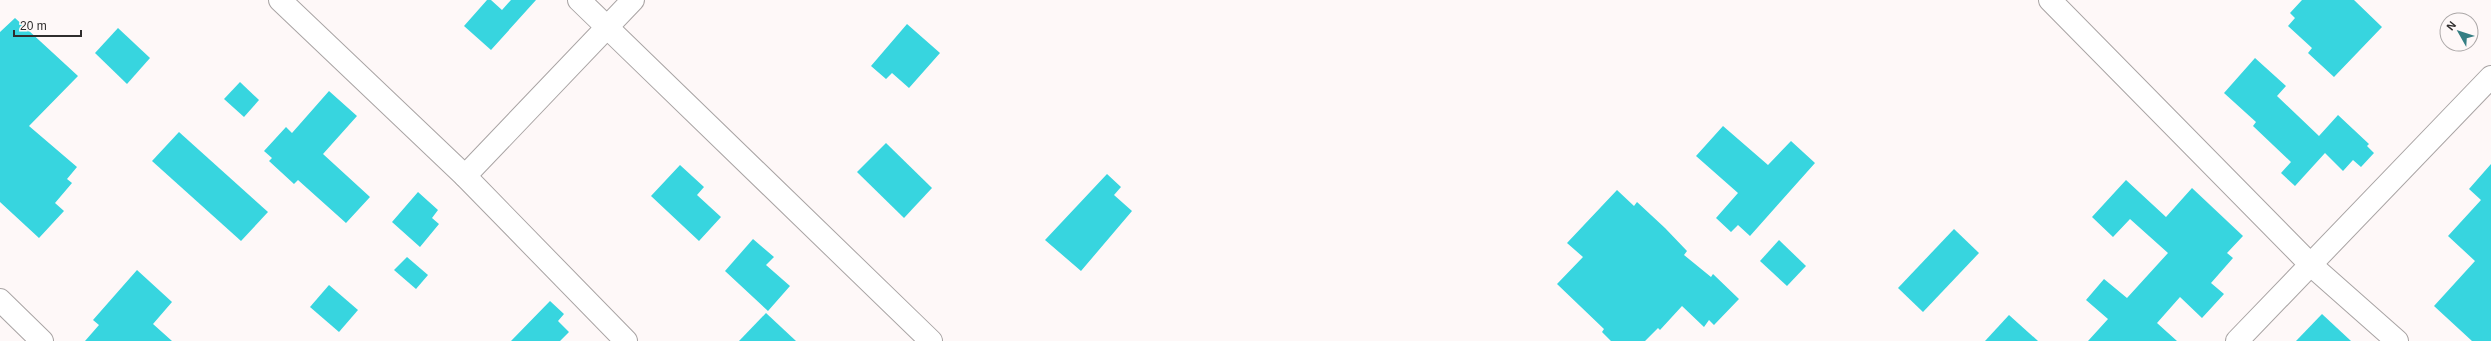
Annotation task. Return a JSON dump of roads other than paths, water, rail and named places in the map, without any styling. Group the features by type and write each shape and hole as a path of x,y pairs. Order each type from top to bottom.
{"street":[{"path":"280,0 465,176 626,341"},
{"path":"579,0 931,341"},
{"path":"465,176 633,0"},
{"path":"2050,0 2311,265 2397,341"},
{"path":"2237,341 2491,77"},
{"path":"0,300 42,341"}]}
